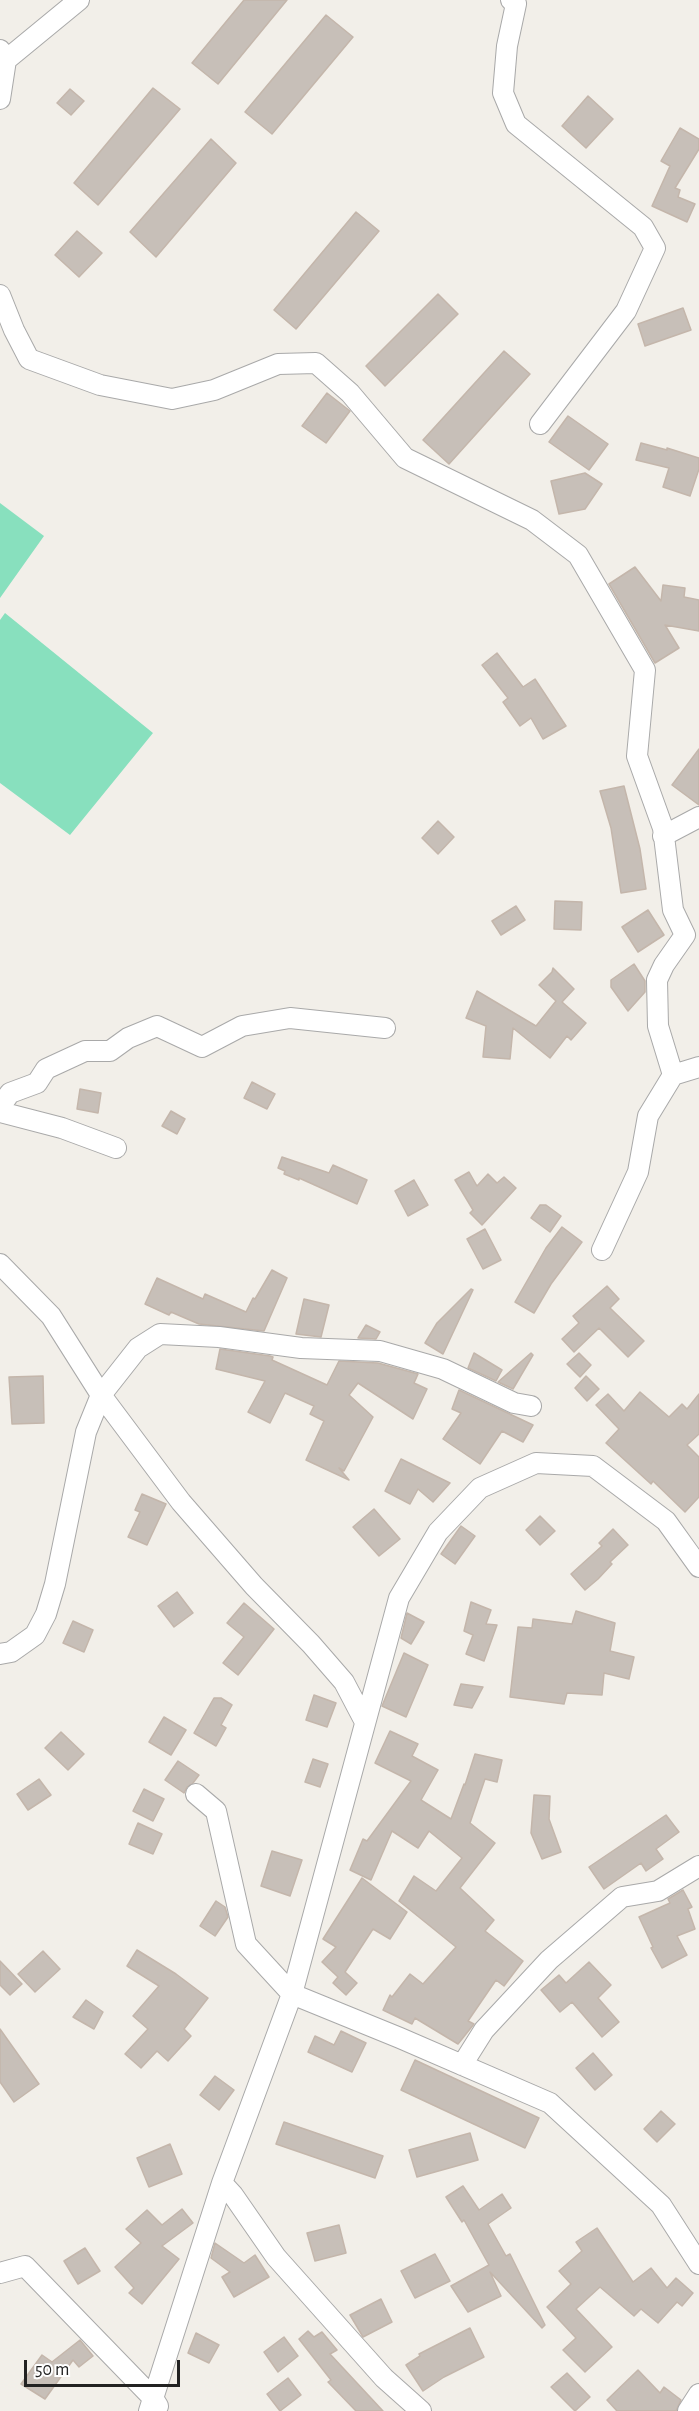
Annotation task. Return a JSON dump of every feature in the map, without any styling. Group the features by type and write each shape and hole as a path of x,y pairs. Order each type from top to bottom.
{"street":[{"path":"0,99 3,55 79,0"},
{"path":"511,0 516,4 507,46 503,93 516,123 643,227 655,248 626,311 540,424"},
{"path":"0,296 29,359 100,385 172,399 214,390 278,364 316,363 350,393 405,458 532,520 578,555 645,670 637,756 663,836 673,910 685,935 664,965 657,980 658,1026 673,1075"},
{"path":"663,836 699,817"},
{"path":"0,1107 10,1093 37,1083 46,1069 85,1051 110,1051 128,1038 157,1026 202,1047 242,1026 290,1018 385,1028"},
{"path":"602,1250 638,1172 648,1116 673,1075 699,1066"},
{"path":"0,1112 62,1128 116,1148"},
{"path":"0,1264 51,1316 101,1395 181,1502 254,1586 344,1682 365,1722"},
{"path":"0,1654 11,1652 35,1635 46,1614 55,1584 86,1431 101,1395 138,1348 160,1334 219,1337 301,1348 380,1352 443,1369 513,1403 531,1406"},
{"path":"154,2406 222,2183 292,1994 399,1598 438,1532 480,1488 536,1463 593,1466 666,1521 699,1567"},
{"path":"196,1794 216,1811 246,1944 292,1994 550,2103 661,2205 693,2242 699,2264"},
{"path":"462,2065 484,2030 549,1960 622,1898 658,1891 699,1866"},
{"path":"222,2183 233,2194 276,2258 384,2378 421,2411"},
{"path":"0,2273 25,2266 154,2406"},
{"path":"688,2411 699,2394"}],"green space":[{"path":"0,503 44,536 0,598"},
{"path":"5,613 153,733 70,835 0,783 0,620"}],"building":[{"path":"244,0 287,0 218,84 192,63"},
{"path":"326,15 353,37 272,134 245,112"},
{"path":"153,88 180,109 98,205 74,183"},
{"path":"70,89 84,101 71,115 57,103"},
{"path":"588,96 613,119 586,148 562,126"},
{"path":"680,128 699,139 699,149 675,188 680,190 678,197 695,204 687,222 652,206 670,166 661,161"},
{"path":"211,139 236,163 156,257 130,232"},
{"path":"356,212 379,231 296,329 274,310"},
{"path":"77,231 102,253 79,277 55,255"},
{"path":"438,294 458,314 385,386 366,366"},
{"path":"683,308 691,330 645,346 638,324"},
{"path":"504,351 530,374 449,464 423,440"},
{"path":"327,393 350,411 326,443 302,426"},
{"path":"568,416 608,444 589,470 549,442"},
{"path":"641,443 699,458 699,469 690,496 663,487 669,468 636,460"},
{"path":"585,473 602,484 585,509 559,514 551,481"},
{"path":"635,567 661,601 663,585 685,588 684,597 699,600 699,631 665,625 679,648 655,663 609,584"},
{"path":"497,653 523,687 535,679 566,726 543,739 531,718 520,726 503,702 508,698 482,665"},
{"path":"699,749 699,805 672,785"},
{"path":"624,786 640,849 646,889 621,893 611,828 600,791"},
{"path":"438,821 454,837 438,854 422,838"},
{"path":"555,901 582,902 581,930 554,929"},
{"path":"516,906 525,920 501,935 492,921"},
{"path":"648,910 664,935 638,952 622,927"},
{"path":"634,964 645,981 645,992 628,1011 611,987 611,980"},
{"path":"553,968 574,989 562,1002 586,1023 571,1040 567,1036 550,1058 513,1028 510,1059 483,1057 486,1026 466,1018 477,991 536,1026 556,1001 539,985"},
{"path":"252,1082 275,1094 267,1109 244,1098"},
{"path":"80,1089 101,1093 98,1113 77,1109"},
{"path":"171,1111 185,1119 177,1134 162,1126"},
{"path":"282,1157 329,1173 333,1165 367,1180 357,1204 299,1178 299,1180 284,1174 285,1171 278,1168"},
{"path":"469,1172 477,1186 488,1174 497,1183 504,1177 516,1188 482,1225 470,1213 473,1210 455,1180"},
{"path":"414,1180 428,1205 408,1216 395,1191"},
{"path":"540,1205 546,1205 561,1216 550,1232 531,1218"},
{"path":"562,1227 582,1242 551,1284 534,1313 515,1302 546,1248"},
{"path":"485,1229 501,1260 483,1269 467,1239"},
{"path":"272,1270 287,1278 264,1331 199,1324 171,1312 169,1315 145,1304 157,1278 203,1299 205,1294 246,1312"},
{"path":"607,1286 619,1299 610,1308 644,1341 628,1357 599,1328 574,1352 562,1339 579,1323 573,1316"},
{"path":"471,1289 473,1290 443,1354 425,1343 437,1323"},
{"path":"304,1299 329,1305 321,1337 296,1334"},
{"path":"366,1325 380,1332 376,1339 358,1338"},
{"path":"220,1349 273,1357 272,1360 327,1385 339,1361 378,1363 418,1374 414,1383 427,1389 413,1419 358,1383 349,1395 373,1417 344,1471 339,1468 349,1480 306,1460 324,1421 310,1414 314,1406 285,1393 270,1423 248,1412 265,1381 216,1369"},
{"path":"474,1353 502,1370 496,1381 468,1368"},
{"path":"531,1353 533,1355 513,1389 498,1382"},
{"path":"579,1353 591,1365 580,1377 567,1364"},
{"path":"43,1376 44,1423 12,1424 9,1377"},
{"path":"586,1376 599,1389 587,1401 575,1388"},
{"path":"459,1390 533,1425 523,1442 502,1431 480,1464 443,1439 461,1413 452,1409"},
{"path":"640,1392 669,1417 682,1404 687,1409 699,1394 699,1434 687,1445 699,1457 699,1497 685,1512 653,1481 651,1484 606,1443 619,1429 596,1405 608,1394 624,1411"},
{"path":"401,1459 450,1483 433,1502 418,1489 410,1504 385,1491"},
{"path":"142,1494 166,1504 147,1545 128,1537 140,1512 135,1510"},
{"path":"374,1509 400,1539 379,1556 353,1527"},
{"path":"540,1516 555,1531 540,1545 526,1530"},
{"path":"461,1526 475,1536 455,1564 441,1554"},
{"path":"613,1529 628,1545 585,1590 571,1574 602,1546 599,1543"},
{"path":"177,1592 193,1613 174,1627 158,1606"},
{"path":"471,1602 491,1610 486,1624 497,1625 484,1661 466,1654 473,1635 464,1631"},
{"path":"244,1603 274,1629 238,1675 223,1663 244,1637 227,1623"},
{"path":"576,1611 615,1623 610,1651 634,1657 629,1679 604,1673 602,1695 567,1693 564,1704 510,1697 518,1627 532,1628 533,1619 572,1624"},
{"path":"407,1613 424,1622 411,1644 401,1638"},
{"path":"73,1621 93,1630 84,1652 63,1643"},
{"path":"404,1653 428,1665 406,1717 382,1706"},
{"path":"461,1684 483,1687 472,1708 454,1705"},
{"path":"314,1695 336,1703 327,1727 306,1720"},
{"path":"214,1698 221,1698 232,1705 221,1725 226,1728 216,1746 194,1733"},
{"path":"164,1717 186,1730 171,1755 149,1742"},
{"path":"390,1731 418,1744 412,1756 438,1770 421,1800 451,1819 475,1754 502,1760 497,1782 485,1779 470,1823 495,1843 460,1888 494,1920 485,1931 523,1961 504,1986 496,1980 468,2021 474,2024 458,2044 415,2018 412,2024 383,2010 390,1995 392,1997 410,1974 423,1984 456,1947 399,1901 414,1876 436,1891 462,1858 429,1831 418,1848 392,1831 371,1880 350,1870 363,1839 367,1841 411,1781 375,1763"},
{"path":"61,1732 84,1754 68,1770 45,1748"},
{"path":"313,1759 328,1764 320,1787 305,1782"},
{"path":"178,1761 199,1775 184,1793 165,1780"},
{"path":"39,1779 51,1795 28,1810 17,1794"},
{"path":"144,1789 164,1799 153,1821 133,1811"},
{"path":"534,1795 550,1796 549,1819 561,1852 542,1859 531,1833"},
{"path":"666,1815 679,1832 656,1849 663,1859 646,1871 641,1863 604,1889 589,1867"},
{"path":"138,1823 162,1834 153,1854 129,1844"},
{"path":"272,1851 302,1860 290,1896 261,1886"},
{"path":"362,1878 407,1912 390,1939 373,1929 345,1972 357,1983 346,1995 333,1983 338,1977 322,1962 336,1947 323,1939"},
{"path":"683,1890 692,1907 688,1909 695,1929 677,1936 687,1955 662,1968 651,1948 653,1947 639,1917 670,1903 668,1899"},
{"path":"216,1901 225,1907 228,1917 215,1936 200,1926"},
{"path":"137,1950 176,1974 208,1998 184,2029 191,2036 168,2061 157,2051 141,2068 125,2054 148,2029 133,2016 159,1986 127,1966"},
{"path":"43,1951 60,1969 35,1992 18,1974"},
{"path":"0,1961 22,1984 10,1995 0,1985"},
{"path":"589,1962 611,1985 598,1998 619,2022 602,2037 572,2002 560,2012 541,1990 559,1975 566,1983"},
{"path":"86,2000 103,2012 94,2029 73,2017"},
{"path":"0,2029 39,2084 14,2102 0,2082"},
{"path":"341,2031 366,2043 352,2072 308,2052 315,2036 334,2045"},
{"path":"593,2053 612,2075 595,2090 576,2068"},
{"path":"415,2060 539,2118 525,2148 401,2090"},
{"path":"215,2076 234,2090 219,2110 200,2095"},
{"path":"661,2111 675,2124 657,2142 644,2129"},
{"path":"284,2122 383,2156 375,2178 276,2144"},
{"path":"470,2133 478,2160 417,2177 409,2150"},
{"path":"170,2144 182,2174 149,2187 137,2158"},
{"path":"463,2186 479,2210 502,2194 511,2208 488,2224 506,2256 510,2254 545,2325 542,2328 490,2272 501,2296 468,2312 451,2286 489,2265 464,2220 462,2222 446,2197"},
{"path":"182,2209 193,2223 162,2246 179,2259 142,2304 129,2293 134,2288 115,2267 141,2243 126,2229 147,2210 162,2225"},
{"path":"339,2225 346,2253 315,2261 307,2233"},
{"path":"597,2228 633,2282 651,2268 667,2288 676,2278 693,2293 682,2306 677,2302 658,2323 641,2309 634,2316 600,2287 576,2309 612,2347 585,2372 563,2350 576,2338 547,2307 571,2284 559,2271 582,2251 576,2242"},
{"path":"215,2243 244,2263 255,2255 269,2277 234,2297 222,2277 230,2272 211,2258"},
{"path":"85,2248 100,2271 78,2284 64,2261"},
{"path":"435,2254 450,2281 415,2298 401,2271"},
{"path":"381,2299 392,2322 363,2337 350,2315"},
{"path":"470,2328 484,2357 444,2377 423,2391 406,2365 420,2356 419,2354"},
{"path":"308,2331 314,2337 322,2332 337,2350 330,2354 383,2411 356,2411 328,2382 331,2380 299,2339"},
{"path":"196,2333 219,2345 209,2363 188,2353"},
{"path":"284,2337 298,2356 278,2372 264,2352"},
{"path":"80,2340 93,2356 79,2367 73,2360 45,2399 21,2384 42,2355 52,2362"},
{"path":"638,2370 660,2393 664,2387 681,2400 676,2411 617,2411 607,2400"},
{"path":"567,2373 590,2397 575,2411 551,2387"},
{"path":"288,2378 301,2395 280,2411 267,2394"}]}
